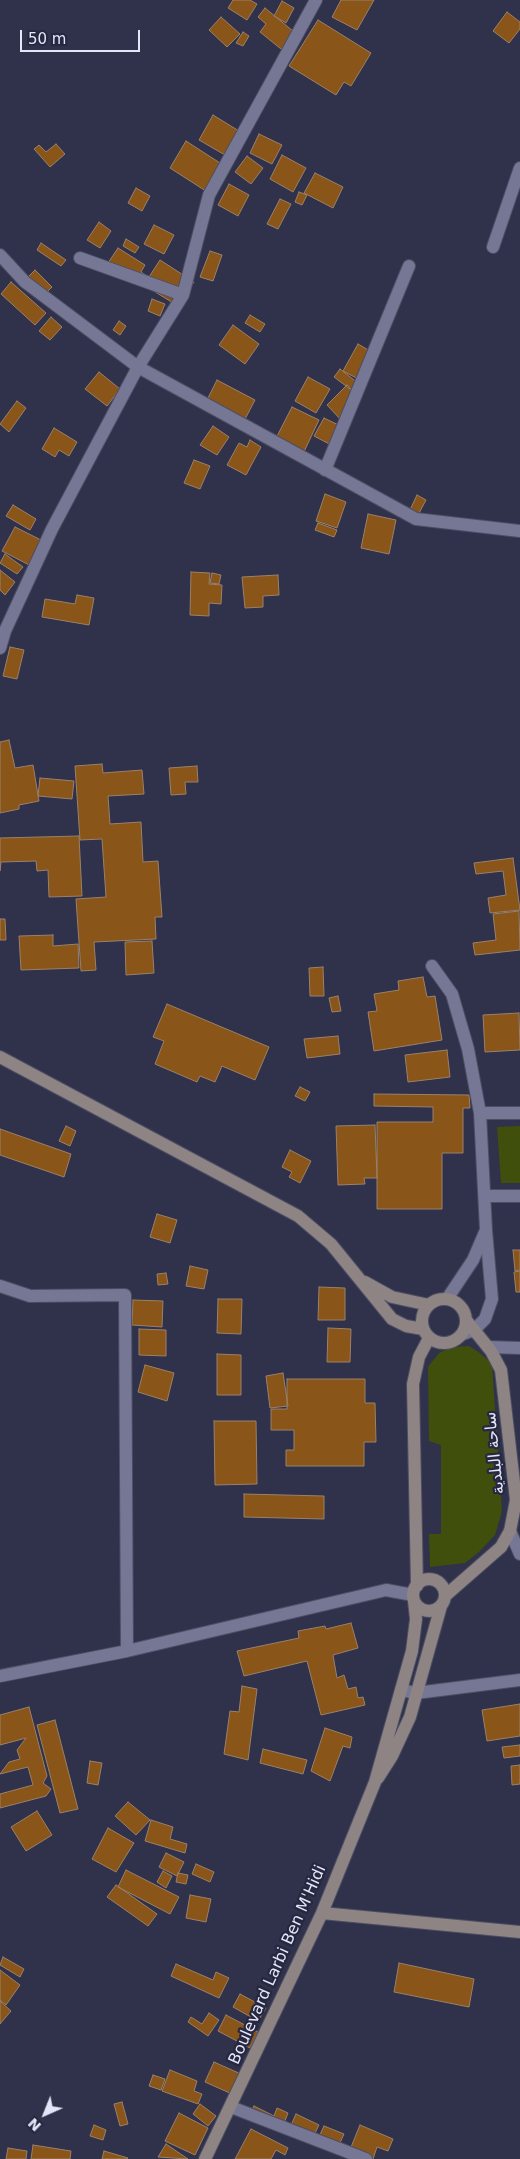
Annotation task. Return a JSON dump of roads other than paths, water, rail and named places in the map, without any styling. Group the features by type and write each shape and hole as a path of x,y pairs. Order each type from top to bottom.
{"street":[{"path":"0,648 5,630 52,529 138,367 184,295 209,195 316,0"},
{"path":"493,247 520,168"},
{"path":"0,255 25,282 138,367 416,519 520,531"},
{"path":"80,258 184,295"},
{"path":"325,470 409,266"},
{"path":"0,1057 298,1216 331,1244 392,1319 426,1333 436,1342 451,1343 468,1328 485,1320 492,1299 486,1230 480,1113 468,1049 452,994 432,966"},
{"path":"480,1113 520,1113"},
{"path":"485,1196 520,1196"},
{"path":"447,1299 473,1260 486,1230"},
{"path":"356,1277 392,1297 429,1305"},
{"path":"0,1286 30,1296 125,1295 127,1651"},
{"path":"415,1594 424,1580 434,1580 442,1586 443,1601 432,1611 426,1611 421,1609 415,1594 413,1384 426,1333 422,1318 429,1305 441,1299 447,1299 460,1306 468,1328"},
{"name":"ساحة البلدية","path":"443,1601 495,1555 510,1531 518,1500 499,1363 488,1347 468,1328"},
{"path":"488,1347 520,1348"},
{"path":"510,1531 520,1554"},
{"path":"0,1676 127,1651 386,1590 415,1594"},
{"name":"Boulevard Larbi Ben M'Hidi","path":"205,2159 322,1914 375,1782 413,1644 416,1619 415,1594"},
{"name":"Boulevard Larbi Ben M'Hidi","path":"375,1782 386,1766 403,1733 443,1601"},
{"path":"401,1690 416,1693 520,1680"},
{"path":"322,1914 520,1932"},
{"path":"231,2107 366,2159"}]}
